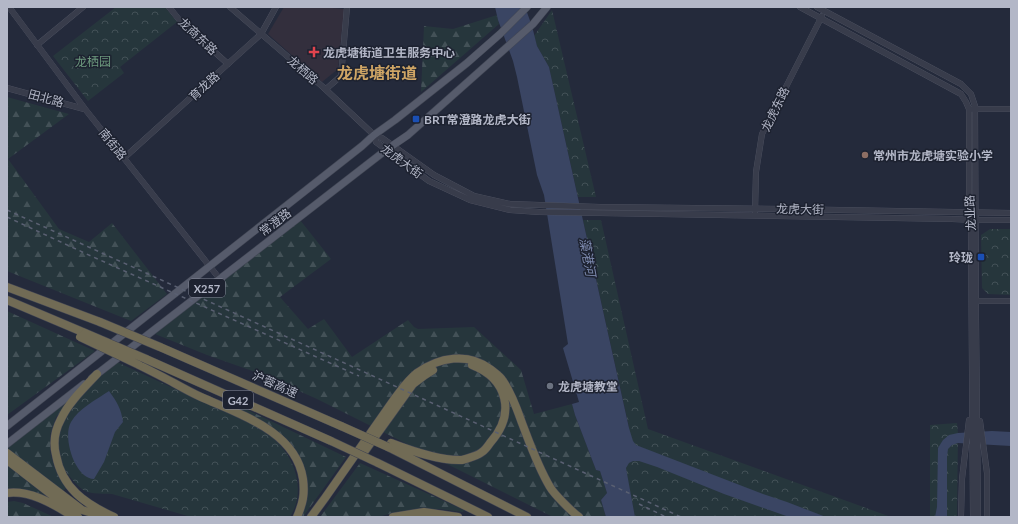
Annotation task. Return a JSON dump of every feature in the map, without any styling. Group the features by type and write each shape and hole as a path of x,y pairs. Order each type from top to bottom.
{"highway":[{"name":"沪蓉高速","path":"7,287 100,322 218,373 343,424 390,445 527,517"},
{"path":"7,301 82,335 200,396 237,412 271,430 288,446 295,456 302,474 304,496 297,517"},
{"name":"G42","path":"82,335 146,359 331,441 488,517"},
{"path":"311,517 407,382 418,373 434,364 449,359 466,358 475,360 485,365 496,373 502,380 513,399 535,456 550,488 579,517"},
{"path":"316,517 413,384 425,375 434,369 445,365 456,363 469,364 489,374 502,392 506,409 504,421 496,437 482,452 464,460 446,459 390,445"},
{"path":"97,374 76,397 60,420 55,438 55,449 60,471 69,487 82,499 99,510 114,517"},
{"path":"7,452 22,468 78,517"},
{"path":"7,460 22,468 82,510 107,517"},
{"path":"7,493 14,492 32,495 46,501 73,517"},
{"path":"393,517 424,512 458,517"}],"main road":[{"name":"常澄路","path":"7,426 467,63 500,34 527,7"},
{"name":"常澄路","path":"7,444 389,147 408,135 533,24 547,7"}],"street":[{"name":"南街路","path":"8,7 85,109 219,278"},
{"path":"37,45 83,7"},
{"name":"龙商东路","path":"169,7 181,22 228,64"},
{"name":"龙栖路","path":"230,7 326,89 374,135"},
{"name":"育龙路","path":"124,158 261,34 276,7"},
{"path":"326,89 340,76 347,7"},
{"path":"800,7 961,94 972,109 1011,109"},
{"name":"龙业路","path":"817,7 961,84 971,94 973,213 971,230 974,301 975,429 978,449 978,517"},
{"name":"龙虎东路","path":"755,212 756,172 762,134 824,11"},
{"name":"田北路","path":"7,88 85,109"},
{"name":"龙虎大街","path":"374,135 376,142 389,147 434,175 474,196 510,204 590,210"},
{"name":"龙虎大街","path":"389,147 429,181 470,200 510,210 539,212 590,210 1011,213"},
{"name":"龙虎大街","path":"755,212 1011,220"},
{"path":"974,301 1011,301"},
{"path":"974,395 975,429 978,449 986,473 988,517"},
{"path":"961,517 962,479 966,449 975,429"},
{"name":"龙业路","path":"973,517 978,449"}],"shaded area":[{"name":"龙虎塘街道卫生服务中心","path":"284,7 322,7 344,9 338,69 322,82 268,34"}],"green space":[{"name":"龙栖园","path":"116,7 165,7 177,22 120,67 124,73 88,101 53,56"},
{"path":"552,10 596,197 578,197 549,67 537,46 534,36"},
{"path":"497,15 499,24 421,92 424,26 453,29"},
{"path":"7,97 69,114 8,159 59,229 89,242 112,223 167,294 131,321 7,271"},
{"path":"300,220 331,259 280,297 308,329 324,319 352,357 408,320 418,329 474,327 521,370 534,414 572,404 596,470 600,471 607,493 601,500 606,517 553,517 317,399 261,374 207,355 155,334"},
{"path":"583,220 601,220 648,429 891,517 635,517 618,430 629,427"},
{"path":"990,229 1011,229 1011,295 988,294 982,288 981,235"},
{"path":"7,311 95,351 7,415"},
{"path":"117,362 244,420 268,434 275,440 288,457 296,476 298,487 297,497 295,507 290,517 191,517 112,494 88,492 80,487 63,467 58,450 57,437 65,416 81,396"},
{"path":"229,401 346,457 303,517 300,517 306,501 298,454 287,440 272,427 228,403"},
{"path":"64,403 66,404 56,417 50,435 50,451 54,467 66,488 63,491 7,447"},
{"path":"957,423 957,517 930,517 930,425"},
{"path":"360,463 464,510 463,512 439,509 417,509 378,517 320,517"},
{"path":"7,465 45,495 43,498 27,491 7,488"},
{"path":"14,501 23,503 54,517 7,517 7,502"}],"water":[{"name":"藻港河","path":"495,7 525,7 537,46 549,67 633,441 636,445 826,517 789,517 724,494 657,467 639,461 633,461 629,463 626,468 635,517 606,517 601,500 607,493 600,471 596,470 572,404 579,402 563,348 568,344 544,195 537,175 513,61 498,20"},
{"path":"109,391 118,405 123,422 115,432 104,462 94,479 87,477 76,465 69,447 69,429 71,422 78,413"},
{"path":"992,431 1011,432 1011,446 958,443 952,445 948,449 947,517 935,517 937,507 938,448 943,440 949,435 958,433"}],"railway":[{"path":"7,210 681,517"},
{"path":"7,217 359,376"},
{"path":"639,504 666,517"}],"place":[{"name":"龙虎塘街道卫生服务中心","path":"314,52"},
{"name":"BRT常澄路龙虎大街","path":"416,119"},
{"name":"常州市龙虎塘实验小学","path":"865,155"},
{"name":"玲珑","path":"981,257"},
{"name":"龙虎塘教堂","path":"550,386"}],"district":[{"name":"龙虎塘街道","path":"377,72"}]}
